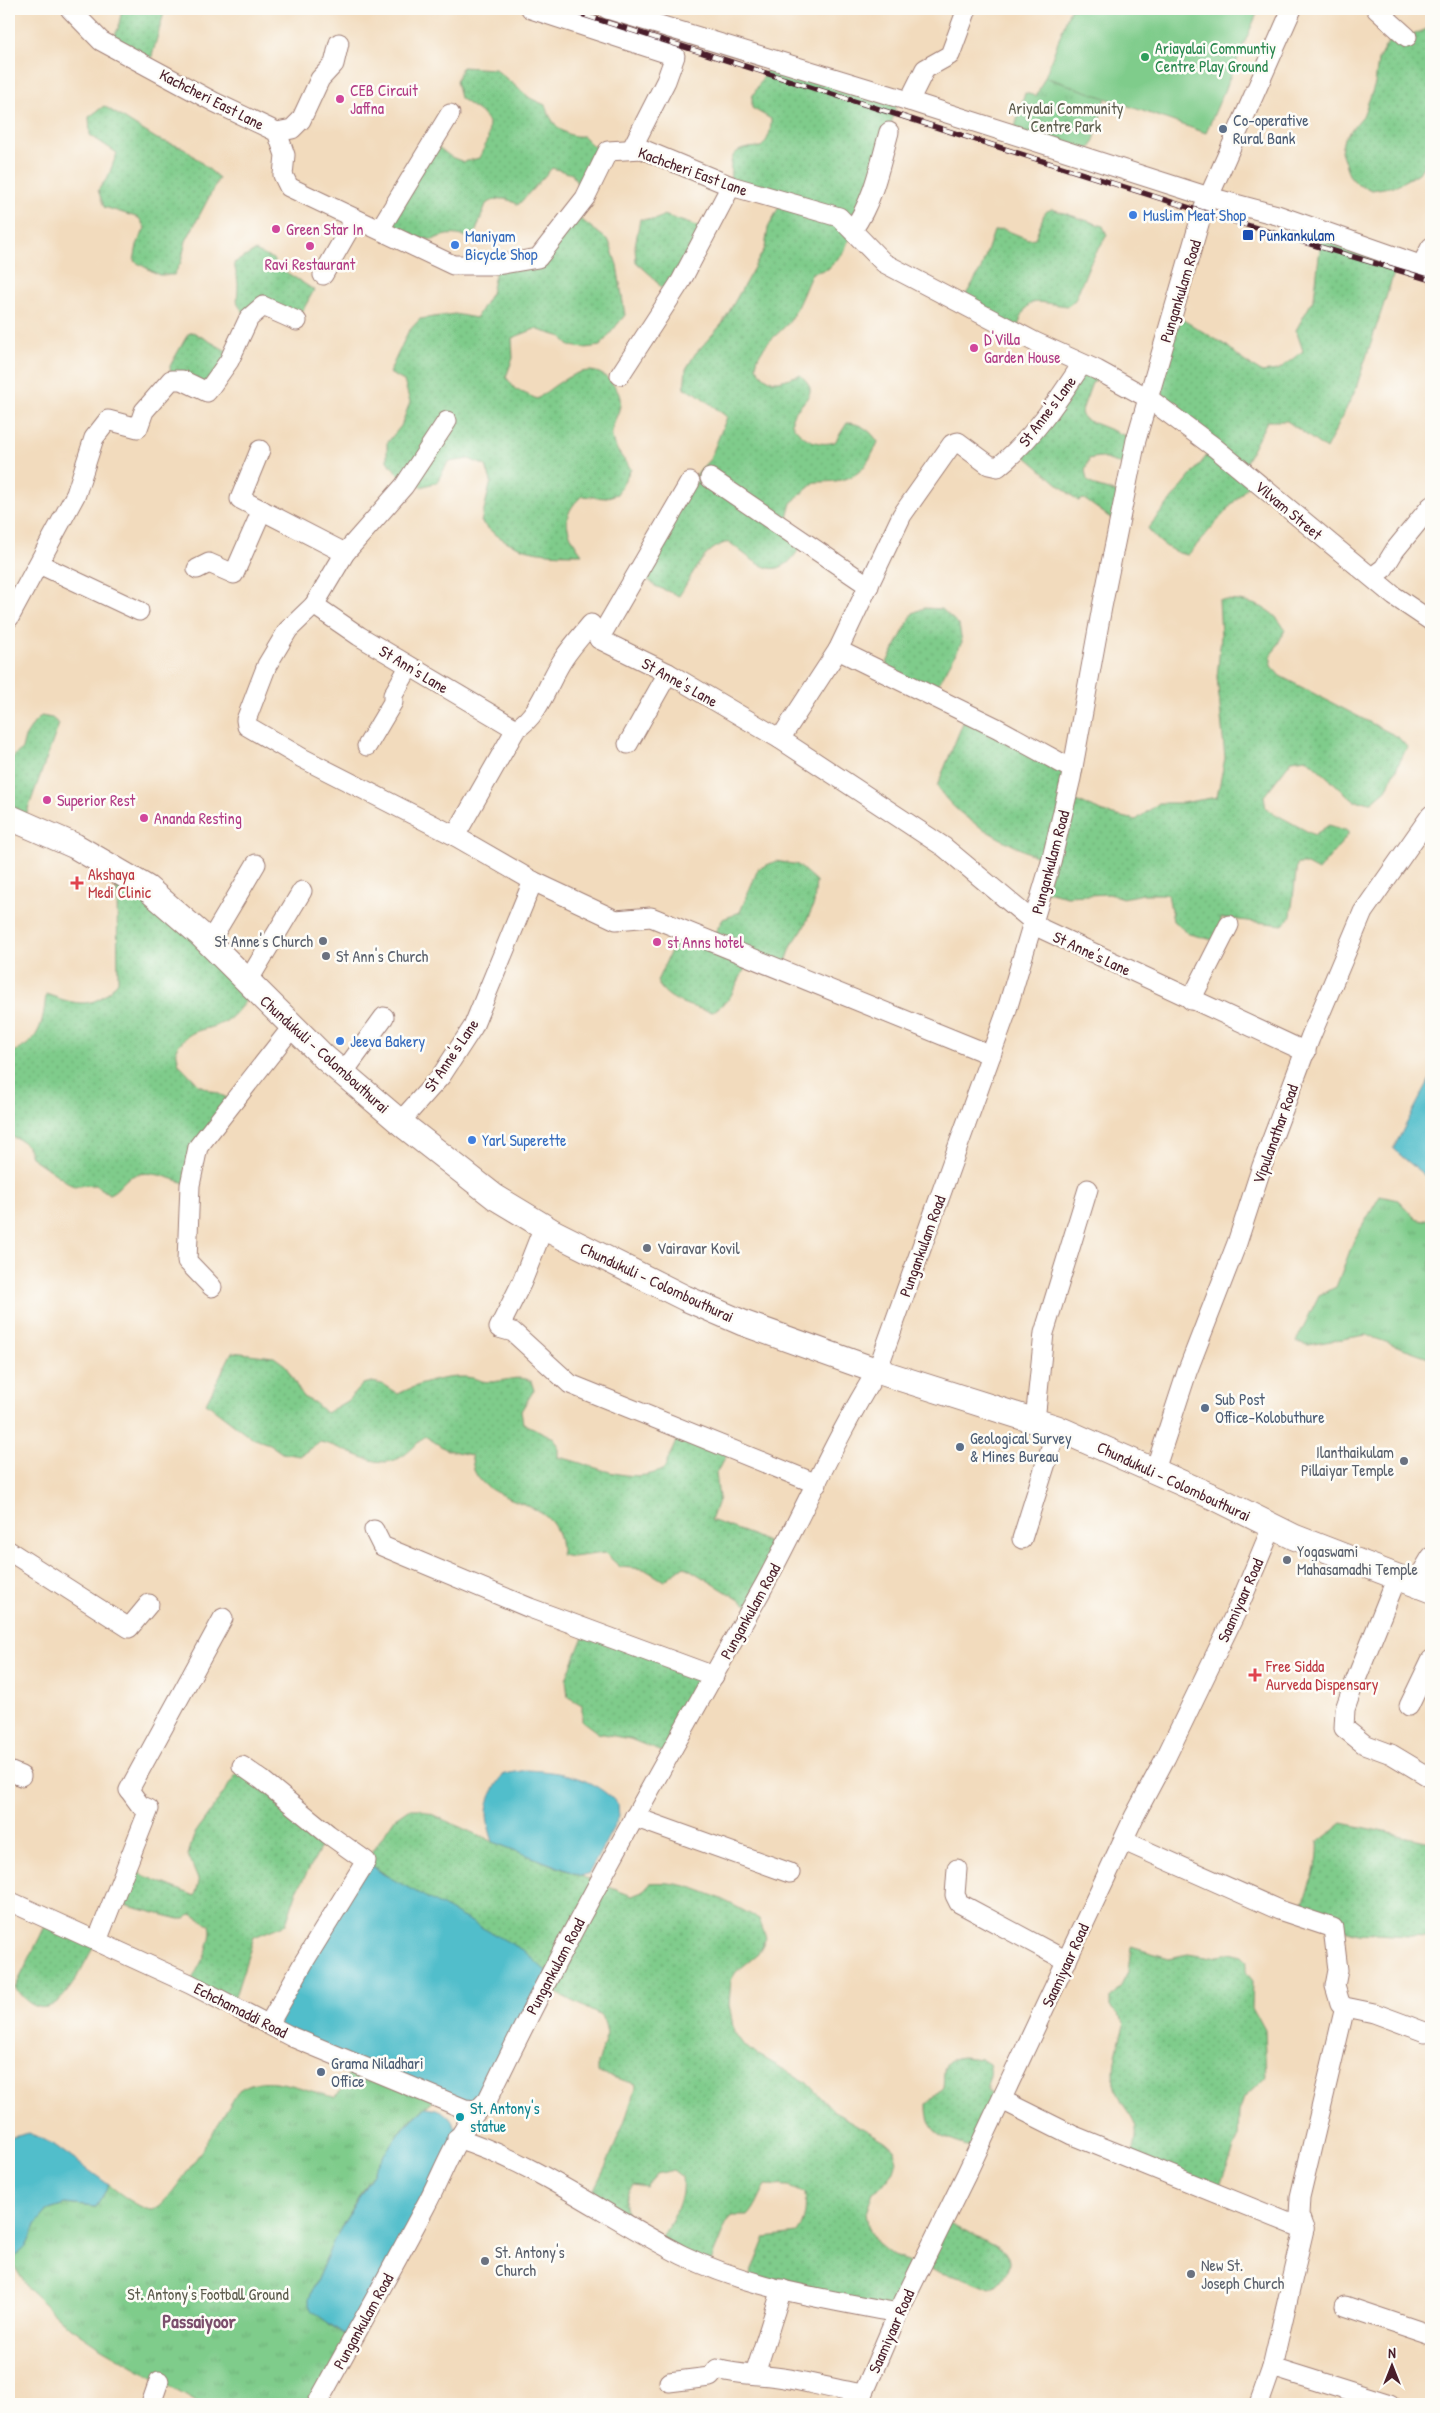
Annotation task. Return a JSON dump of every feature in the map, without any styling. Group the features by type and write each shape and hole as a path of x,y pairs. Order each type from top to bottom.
{"main road":[{"name":"Chundukuli - Colombouthurai","path":"9,816 75,846 147,888 209,943 343,1073 400,1122 495,1197 544,1226 685,1298 743,1323 877,1371 1046,1425 1155,1470 1272,1527 1414,1584"}],"street":[{"name":"Kachcheri East Lane","path":"70,9 101,41 214,102 278,132 285,155 283,175 289,187 453,264 497,264 538,258 586,198 608,151 632,148 642,149 731,186 839,217 853,229 884,263 1148,398"},
{"path":"531,9 675,56 666,81 632,148"},
{"path":"607,9 909,101 1209,197 1277,215 1426,267 1431,247"},
{"path":"909,101 925,69 950,55 967,9"},
{"name":"Pungankulam Road","path":"317,2404 436,2186 457,2138 476,2110 488,2099 549,1974 600,1884 634,1817 714,1676 816,1484 854,1407 877,1371 991,1054 1034,924 1051,862 1072,769 1136,440 1209,197 1292,9"},
{"path":"1376,9 1407,36"},
{"path":"278,132 292,129 300,120 320,79 334,64 339,43"},
{"path":"380,229 450,114"},
{"path":"853,229 865,209 878,176 890,132"},
{"path":"620,375 681,281 731,186"},
{"path":"323,275 356,219"},
{"path":"9,618 76,494 94,438 108,420 138,428 144,411 171,380 182,380 208,392 229,361 249,318 263,306 297,321"},
{"name":"St Anne's Lane","path":"780,739 838,650 902,515 952,444 958,442 989,465 998,467 1018,450 1042,423 1082,364"},
{"name":"Vilvam Street","path":"1148,398 1214,447 1394,596 1431,621"},
{"path":"447,421 404,486 345,552 314,605 288,630 267,665 246,720 247,726 302,758 455,836 533,881 616,920 651,916 991,1054"},
{"path":"260,450 240,499 345,552"},
{"path":"710,478 869,586"},
{"path":"599,639 690,482"},
{"path":"1372,577 1384,568 1412,528 1431,506"},
{"path":"197,569 209,563 234,574 262,510"},
{"path":"39,564 139,611"},
{"name":"St Ann's Lane","path":"314,605 409,667 516,728"},
{"name":"St Anne's Lane","path":"455,836 516,728 524,724 536,708 564,659 591,624 599,639 668,673 780,739 944,847 1034,924 1306,1052"},
{"path":"838,650 997,728 1072,769"},
{"path":"367,746 393,702 393,695 409,667"},
{"path":"628,744 668,673"},
{"name":"Vipulanathar Road","path":"1155,1470 1188,1372 1306,1052 1363,912 1424,837 1431,815"},
{"path":"209,943 256,864"},
{"name":"St Anne's Lane","path":"400,1122 441,1076 473,1027 533,881"},
{"path":"248,981 302,891"},
{"path":"1192,1000 1229,924"},
{"path":"343,1073 384,1017"},
{"path":"212,1287 187,1262 190,1185 198,1147 294,1026"},
{"path":"1022,1539 1046,1425 1044,1333 1088,1189"},
{"path":"544,1226 522,1282 499,1328 513,1332 570,1384 816,1484"},
{"name":"Saamiyaar Road","path":"861,2399 898,2313 1239,1606 1272,1527"},
{"path":"374,1530 382,1546 530,1608 714,1676"},
{"path":"9,1551 130,1628 149,1604"},
{"path":"1431,1557 1350,1692 1345,1709 1344,1728 1364,1744 1391,1754 1431,1778"},
{"path":"97,1941 149,1809 140,1805 129,1790 222,1618"},
{"path":"1409,1706 1431,1660"},
{"path":"242,1766 328,1834 366,1861 304,1960 269,2024"},
{"path":"634,1817 790,1873"},
{"path":"1124,1841 1279,1910 1334,1928 1338,1970 1335,1986 1340,2003 1344,2007 1374,2013 1425,2032"},
{"path":"957,1869 955,1895 959,1903 1067,1961"},
{"name":"Echchamaddi Road","path":"9,1901 190,1984 269,2024 353,2063 465,2109 476,2110"},
{"path":"1260,2404 1272,2367 1304,2229 1299,2215 1300,2197 1344,2007"},
{"path":"1002,2100 1072,2135 1304,2229"},
{"path":"457,2138 484,2148 555,2182 683,2255 737,2278 898,2313"},
{"path":"754,2374 782,2289"},
{"path":"1345,2306 1431,2335"},
{"path":"1272,2367 1390,2404"},
{"path":"668,2382 710,2377 717,2369 734,2374 754,2374 861,2399"},
{"path":"152,2404 159,2381"}],"green space":[{"path":"122,9 165,9 149,67 109,45 118,29"},
{"name":"Ariayalai Communtiy Centre Play Ground","path":"1070,9 1259,9 1206,133 1045,77"},
{"path":"1429,28 1431,33 1431,154 1419,173 1395,186 1372,190 1358,185 1349,175 1341,151 1344,138 1363,116 1375,84 1378,60 1394,36 1413,35"},
{"path":"772,60 898,98 889,132 844,252 828,269 812,273 793,315 760,353 756,367 771,381 800,375 806,381 810,391 792,417 792,424 806,438 823,443 835,442 847,423 857,424 865,428 878,442 867,463 855,475 838,481 815,482 791,503 786,522 803,542 786,564 777,568 769,568 750,558 729,542 720,545 705,556 679,596 655,586 639,571 690,482 710,459 727,417 696,393 684,389 686,369 695,354 722,324 765,248 768,228 782,201 731,186 731,161 733,156 742,149 761,147 769,134 771,119 752,108 752,97"},
{"path":"462,67 495,69 530,98 545,105 554,123 563,132 583,136 592,145 608,151 585,198 572,174 552,168 518,205 510,200 502,199 486,204 473,239 458,235 448,235 433,240 421,238 408,242 380,229 433,143 451,157 464,162 479,158 488,140 489,122 480,112 460,98 456,81"},
{"name":"Ariyalai Community Centre Park","path":"1045,77 1106,97 1093,144 1083,156 1013,134 1025,93 1036,96"},
{"path":"104,106 157,139 184,148 219,178 186,241 181,262 174,275 159,275 134,261 137,245 145,228 139,218 104,207 98,190 108,177 117,153 90,135 89,117"},
{"path":"1052,209 1103,226 1107,235 1090,263 1075,300 1068,306 1033,303 1024,311 1016,332 961,303 981,269 994,231 1003,229 1028,239 1035,238 1045,212"},
{"path":"574,214 609,241 617,265 625,315 600,346 585,348 569,346 562,337 535,329 512,338 513,358 506,377 515,389 537,399 571,376 590,371 599,373 608,379 618,393 620,407 612,436 618,451 631,469 617,494 605,498 582,496 570,510 567,524 572,538 582,554 527,550 504,540 481,522 491,481 486,466 469,459 448,462 437,482 421,487 401,477 387,461 387,443 401,426 410,402 404,381 389,373 408,332 420,319 455,314 476,318 491,293 497,265 538,258"},
{"path":"664,215 708,230 670,299 653,277 636,262 635,246 640,219 655,220"},
{"path":"1322,231 1399,258 1355,391 1326,449 1287,421 1267,421 1242,470 1253,480 1188,555 1177,552 1160,542 1148,528 1214,447 1148,398 1173,314 1227,346 1244,361 1261,372 1278,370 1303,351 1296,330 1314,298"},
{"path":"255,251 273,259 278,267 314,290 297,321 263,306 249,318 238,305 238,282 234,263"},
{"path":"193,332 232,354 207,392 171,380 170,366 188,334"},
{"path":"1082,364 1105,376 1092,383 1081,413 1084,419 1136,440 1131,467 1099,457 1089,459 1085,470 1087,480 1095,486 1125,495 1119,524 1084,499 1078,501 1018,450"},
{"path":"1219,600 1257,605 1273,614 1279,621 1285,630 1271,657 1271,666 1280,676 1398,737 1407,747 1386,790 1372,802 1354,801 1306,758 1292,760 1264,796 1266,809 1314,835 1329,825 1348,831 1348,835 1318,871 1305,864 1297,864 1291,916 1283,925 1221,918 1221,942 1189,934 1173,921 1168,894 1143,894 1123,898 1109,894 1067,896 1046,891 1053,865 1005,841 973,822 959,812 937,786 967,713 1081,770 1073,800 1109,814 1136,820 1159,803 1182,803 1217,797 1225,758 1217,677 1221,636"},
{"path":"924,608 942,609 959,625 962,642 932,696 882,672 913,613"},
{"path":"41,716 52,718 59,724 23,823 9,817 9,766 13,757 22,749 25,737"},
{"path":"776,861 798,865 816,881 814,904 804,927 792,945 783,970 751,957 729,999 713,1012 673,999 661,988 657,981 681,929 710,941 723,919 740,912 758,869"},
{"path":"108,866 254,989 230,1019 193,1033 182,1041 176,1049 179,1064 199,1085 234,1101 198,1147 190,1185 167,1177 142,1174 134,1175 127,1179 109,1194 96,1185 73,1186 31,1157 24,1142 9,1137 10,1053 28,1044 34,1038 41,1023 46,994 67,1001 85,1003 102,997 118,981 117,891"},
{"path":"1380,1196 1398,1200 1416,1219 1423,1221 1431,1217 1431,1358 1366,1335 1308,1345 1296,1342 1319,1295 1336,1287 1354,1240"},
{"path":"232,1352 274,1357 285,1365 303,1397 315,1403 326,1413 347,1401 363,1384 372,1382 382,1384 398,1394 422,1384 448,1378 469,1377 489,1382 516,1378 526,1379 531,1381 534,1390 521,1411 523,1423 554,1438 558,1445 558,1457 625,1475 651,1474 664,1469 681,1430 730,1450 716,1473 719,1498 711,1520 752,1535 783,1550 751,1607 684,1566 664,1581 644,1569 620,1567 605,1553 572,1557 561,1555 558,1535 550,1521 539,1511 509,1498 482,1483 474,1470 471,1455 447,1450 425,1436 401,1457 392,1461 382,1462 360,1457 319,1442 300,1456 282,1453 269,1444 252,1438 206,1403"},
{"path":"586,1629 714,1676 670,1755 630,1739 598,1733 582,1721 582,1705 568,1697 566,1679"},
{"path":"242,1766 328,1834 297,1891 286,1924 254,1937 232,2006 190,1984 208,1947 211,1932 210,1925 192,1914 185,1919 179,1919 112,1902 127,1864 145,1876 195,1896 199,1882 188,1855 194,1835"},
{"path":"408,1809 420,1809 493,1842 632,1896 642,1892 650,1883 678,1884 706,1893 759,1919 766,1938 758,1954 736,1972 731,1980 729,2004 734,2032 745,2047 807,2083 836,2113 885,2141 894,2149 897,2161 894,2171 881,2187 873,2192 866,2213 869,2230 879,2245 893,2256 921,2266 944,2220 996,2246 1007,2254 1010,2259 1009,2266 1000,2282 990,2289 961,2277 921,2267 898,2313 748,2280 765,2237 797,2233 802,2224 805,2209 805,2193 789,2186 766,2185 748,2216 732,2216 728,2219 709,2266 659,2242 676,2211 681,2195 682,2177 673,2170 657,2174 646,2187 633,2185 629,2190 625,2205 631,2227 588,2201 609,2159 636,2084 598,2073 598,2063 607,2034 603,2017 543,1986 366,1861 395,1818"},
{"path":"1342,1823 1431,1842 1431,1932 1426,1937 1359,1933 1295,1916 1315,1871 1318,1842"},
{"path":"48,1920 97,1941 64,1996 53,2005 42,2008 29,2003 15,1988"},
{"path":"1131,1947 1169,1958 1188,1954 1206,1957 1230,1953 1243,1956 1248,1961 1246,1972 1253,1981 1252,2008 1264,2030 1266,2077 1244,2098 1239,2112 1238,2139 1217,2193 1131,2158 1135,2143 1135,2124 1118,2095 1114,2075 1117,2052 1125,2022 1110,2007 1110,1998 1121,1986 1128,1972"},
{"path":"963,2057 981,2059 989,2064 990,2076 987,2089 993,2096 1002,2100 978,2150 942,2136 935,2131 928,2116 927,2104 943,2087 944,2071 947,2063 950,2060"},
{"name":"St. Antony's Football Ground","path":"353,2063 437,2097 402,2128 363,2189 334,2240 309,2298 329,2324 352,2340 317,2404 200,2404 98,2346 67,2325 29,2290 11,2261 26,2247 37,2223 49,2209 65,2204 96,2207 109,2185 136,2204 152,2210 160,2206 184,2177 239,2090 250,2084 273,2082 334,2097 342,2090"}],"water":[{"path":"1431,1077 1431,1181 1393,1149"},
{"path":"527,1770 553,1772 588,1782 618,1804 619,1817 589,1873 582,1876 493,1842 487,1814 493,1791 504,1774"},
{"path":"366,1861 383,1874 523,1950 549,1974 476,2110 269,2024"},
{"path":"426,2107 441,2111 452,2121 457,2130 352,2340 312,2311 309,2305 309,2298 334,2240 385,2153 402,2129"},
{"path":"29,2133 53,2144 109,2185 96,2207 65,2204 49,2209 37,2223 26,2247 11,2261 9,2258 9,2138"}],"railway":[{"path":"565,9 1203,212 1431,280"}],"place":[{"name":"Ariayalai Communtiy Centre Play Ground","path":"1145,57"},
{"name":"CEB Circuit Jaffna","path":"340,99"},
{"name":"Co-operative Rural Bank","path":"1223,129"},
{"name":"Muslim Meat Shop","path":"1133,215"},
{"name":"Green Star In","path":"276,229"},
{"name":"Punkankulam","path":"1248,235"},
{"name":"Maniyam Bicycle Shop","path":"455,245"},
{"name":"Ravi Restaurant","path":"310,246"},
{"name":"D'Villa Garden House","path":"974,348"},
{"name":"Superior Rest","path":"47,800"},
{"name":"Ananda Resting","path":"144,818"},
{"name":"Akshaya Medi Clinic","path":"77,883"},
{"name":"St Anne's Church","path":"323,941"},
{"name":"st Anns hotel","path":"657,942"},
{"name":"St Ann's Church","path":"326,956"},
{"name":"Jeeva Bakery","path":"340,1041"},
{"name":"Yarl Superette","path":"472,1140"},
{"name":"Vairavar Kovil","path":"647,1248"},
{"name":"Sub Post Office-Kolobuthure","path":"1205,1408"},
{"name":"Geological Survey & Mines Bureau","path":"960,1447"},
{"name":"Ilanthaikulam Pillaiyar Temple","path":"1404,1461"},
{"name":"Yogaswami Mahasamadhi Temple","path":"1287,1560"},
{"name":"Free Sidda Aurveda Dispensary","path":"1255,1675"},
{"name":"Grama Niladhari Office","path":"321,2072"},
{"name":"St. Antony's statue","path":"460,2117"},
{"name":"St. Antony's Church","path":"485,2261"},
{"name":"New St. Joseph Church","path":"1191,2274"}],"district":[{"name":"Passaiyoor","path":"199,2321"}]}
